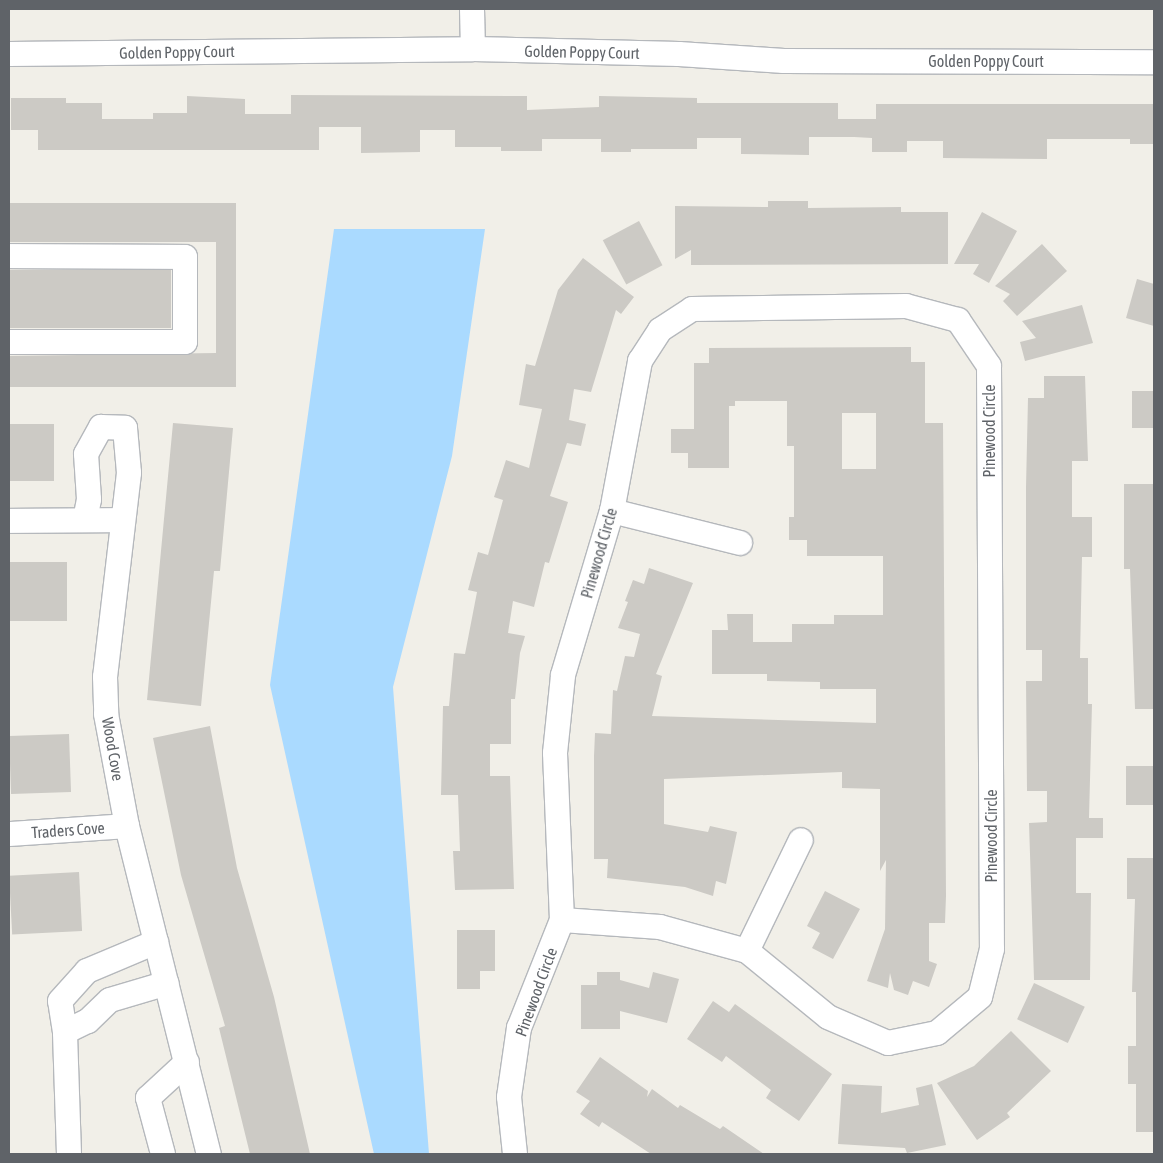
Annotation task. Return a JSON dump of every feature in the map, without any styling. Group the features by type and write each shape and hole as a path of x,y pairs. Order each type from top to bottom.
{"street":[{"path":"472,9 472,49"},
{"name":"Golden Poppy Court","path":"9,54 472,49 679,54 784,61 1154,62"},
{"path":"9,256 185,257 185,342 9,342"},
{"name":"Pinewood Circle","path":"520,1152 509,1097 520,1028 562,920 555,753 563,676 612,511 640,361 660,330 692,309 906,306 958,320 989,366 992,950 980,997 938,1034 888,1043 828,1017 747,951 660,927 562,920"},
{"name":"Wood Cove","path":"86,520 89,499 86,454 101,427 125,428 129,473 105,677 106,714 127,826 187,1062 208,1154"},
{"path":"612,511 740,543"},
{"path":"9,521 122,520"},
{"name":"Traders Cove","path":"9,834 127,826"},
{"path":"747,951 801,840"},
{"path":"70,1154 65,1032 60,1001 87,971 156,942"},
{"path":"65,1032 88,1021 110,1000 167,984"},
{"path":"162,1154 148,1098 187,1062"}],"water":[{"path":"334,229 485,229 452,456 393,687 429,1154 374,1154 270,685"}],"building":[{"path":"291,95 527,96 527,110 599,107 599,96 697,98 697,103 838,103 838,119 876,119 876,104 1154,104 1154,144 1130,144 1130,139 1047,139 1047,159 943,158 943,141 907,141 907,152 872,152 872,138 854,137 809,137 809,155 741,154 741,138 697,138 697,149 631,149 631,152 601,152 601,139 542,139 542,151 501,151 501,147 455,147 455,130 420,130 420,152 361,153 361,127 319,127 319,150 38,150 38,130 11,130 11,98 66,98 66,103 102,103 102,119 153,119 153,113 187,113 187,96 245,99 245,114 291,114"},
{"path":"768,201 808,201 808,208 901,207 901,212 948,212 948,264 691,265 691,250 675,259 675,206 768,207"},
{"path":"9,203 236,203 236,387 9,387 9,356 216,353 216,242 9,242"},
{"path":"982,212 1017,231 989,283 973,274 979,264 954,264"},
{"path":"639,221 662,265 626,284 603,240"},
{"path":"1042,244 1067,271 1017,316 1003,301 1010,294 995,286"},
{"path":"583,258 634,297 621,314 616,310 591,392 574,389 569,420 586,424 581,446 567,443 550,496 568,502 549,563 545,562 534,607 513,601 508,633 525,636 520,653 515,699 511,699 511,744 490,744 490,776 510,776 514,889 455,890 453,851 460,851 458,795 441,795 443,706 449,706 454,653 465,654 477,592 468,590 478,552 488,555 503,500 494,497 506,460 529,468 542,409 519,405 526,364 535,366 558,290"},
{"path":"9,270 171,270 171,328 9,328"},
{"path":"1137,279 1154,284 1154,326 1126,318"},
{"path":"1082,305 1093,343 1025,361 1020,342 1036,338 1022,321"},
{"path":"911,347 911,362 925,362 925,423 943,423 946,896 945,923 929,923 929,961 937,964 929,987 913,981 908,995 894,990 890,973 888,988 867,981 885,929 886,860 880,871 880,789 842,788 842,772 664,779 664,824 708,832 710,826 737,832 726,884 716,881 713,896 685,887 607,878 608,859 594,859 595,733 611,734 613,690 617,691 625,656 634,657 640,634 618,628 628,602 625,601 633,580 644,584 649,568 693,583 656,674 662,676 652,716 876,723 876,689 820,689 820,682 767,681 767,674 712,674 712,630 728,630 727,614 753,614 753,642 792,642 792,624 834,624 834,615 883,615 883,556 807,556 807,540 789,540 789,517 794,517 794,446 787,446 787,401 735,401 735,406 729,406 729,468 688,468 688,453 671,453 671,429 694,429 694,363 709,363 709,348","holes":["842,413 876,413 876,469 842,469"]},
{"path":"1044,376 1085,376 1088,461 1072,461 1072,517 1092,517 1092,557 1082,557 1080,658 1088,658 1088,704 1092,704 1089,818 1103,818 1103,838 1076,838 1076,893 1091,893 1090,980 1034,980 1029,823 1047,822 1047,791 1027,791 1026,681 1042,681 1042,650 1026,650 1026,487 1028,398 1044,398"},
{"path":"1132,391 1154,391 1154,428 1132,428"},
{"path":"173,423 233,428 220,571 214,571 201,706 147,700"},
{"path":"9,424 54,424 54,481 9,481"},
{"path":"1124,484 1154,484 1154,709 1135,709 1130,569 1124,569"},
{"path":"9,562 67,562 67,621 9,621"},
{"path":"210,726 237,868 274,997 310,1154 250,1154 219,1028 225,1026 181,875 153,738"},
{"path":"69,734 71,792 11,794 9,736"},
{"path":"1126,766 1154,766 1154,805 1126,805"},
{"path":"1127,858 1154,858 1154,1132 1136,1132 1136,1084 1128,1084 1128,1046 1136,1046 1136,992 1132,992 1135,899 1127,899"},
{"path":"79,872 82,931 12,935 9,876"},
{"path":"825,891 860,909 833,959 812,948 820,933 807,926"},
{"path":"457,930 495,930 495,971 480,971 480,989 457,989"},
{"path":"597,972 620,972 620,980 649,988 653,972 679,979 667,1023 620,1011 620,1029 581,1029 581,985 597,985"},
{"path":"1034,983 1085,1007 1068,1043 1017,1019"},
{"path":"713,1001 729,1012 735,1004 832,1074 799,1121 766,1098 771,1090 726,1056 722,1062 687,1039"},
{"path":"1011,1031 1051,1071 1007,1113 1010,1117 977,1140 937,1083 974,1066"},
{"path":"600,1057 648,1091 647,1097 652,1089 678,1108 680,1105 720,1129 723,1126 764,1154 651,1154 602,1122 599,1127 580,1114 590,1101 576,1092"},
{"path":"842,1084 882,1086 881,1113 919,1105 916,1088 932,1084 946,1145 907,1153 905,1148 838,1144"}]}
